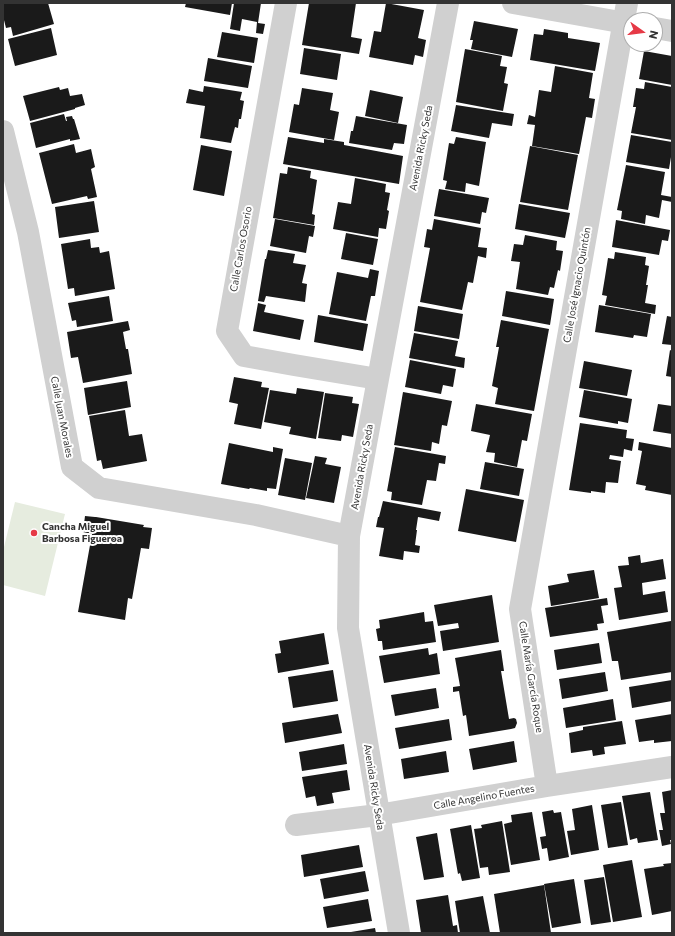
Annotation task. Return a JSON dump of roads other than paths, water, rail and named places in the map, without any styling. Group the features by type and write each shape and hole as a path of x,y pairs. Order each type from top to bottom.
{"street":[{"name":"Calle Carlos Osorio","path":"286,3 227,332 244,356 294,366 378,379"},
{"name":"Avenida Ricky Seda","path":"399,933 378,815 348,628 349,536 448,3"},
{"path":"513,3 623,17"},
{"name":"Calle José Ignacio Quintón","path":"528,568 623,39"},
{"name":"Calle Juan Morales","path":"3,131 28,232 72,467 99,488 256,516 349,536"},
{"name":"Calle María García Roque","path":"528,568 520,609 547,786"},
{"name":"Calle Angelino Fuentes","path":"296,826 378,815 547,786 672,767"}],"place":[{"name":"Cancha Miguel Barbosa Figueroa","path":"34,533"}]}
